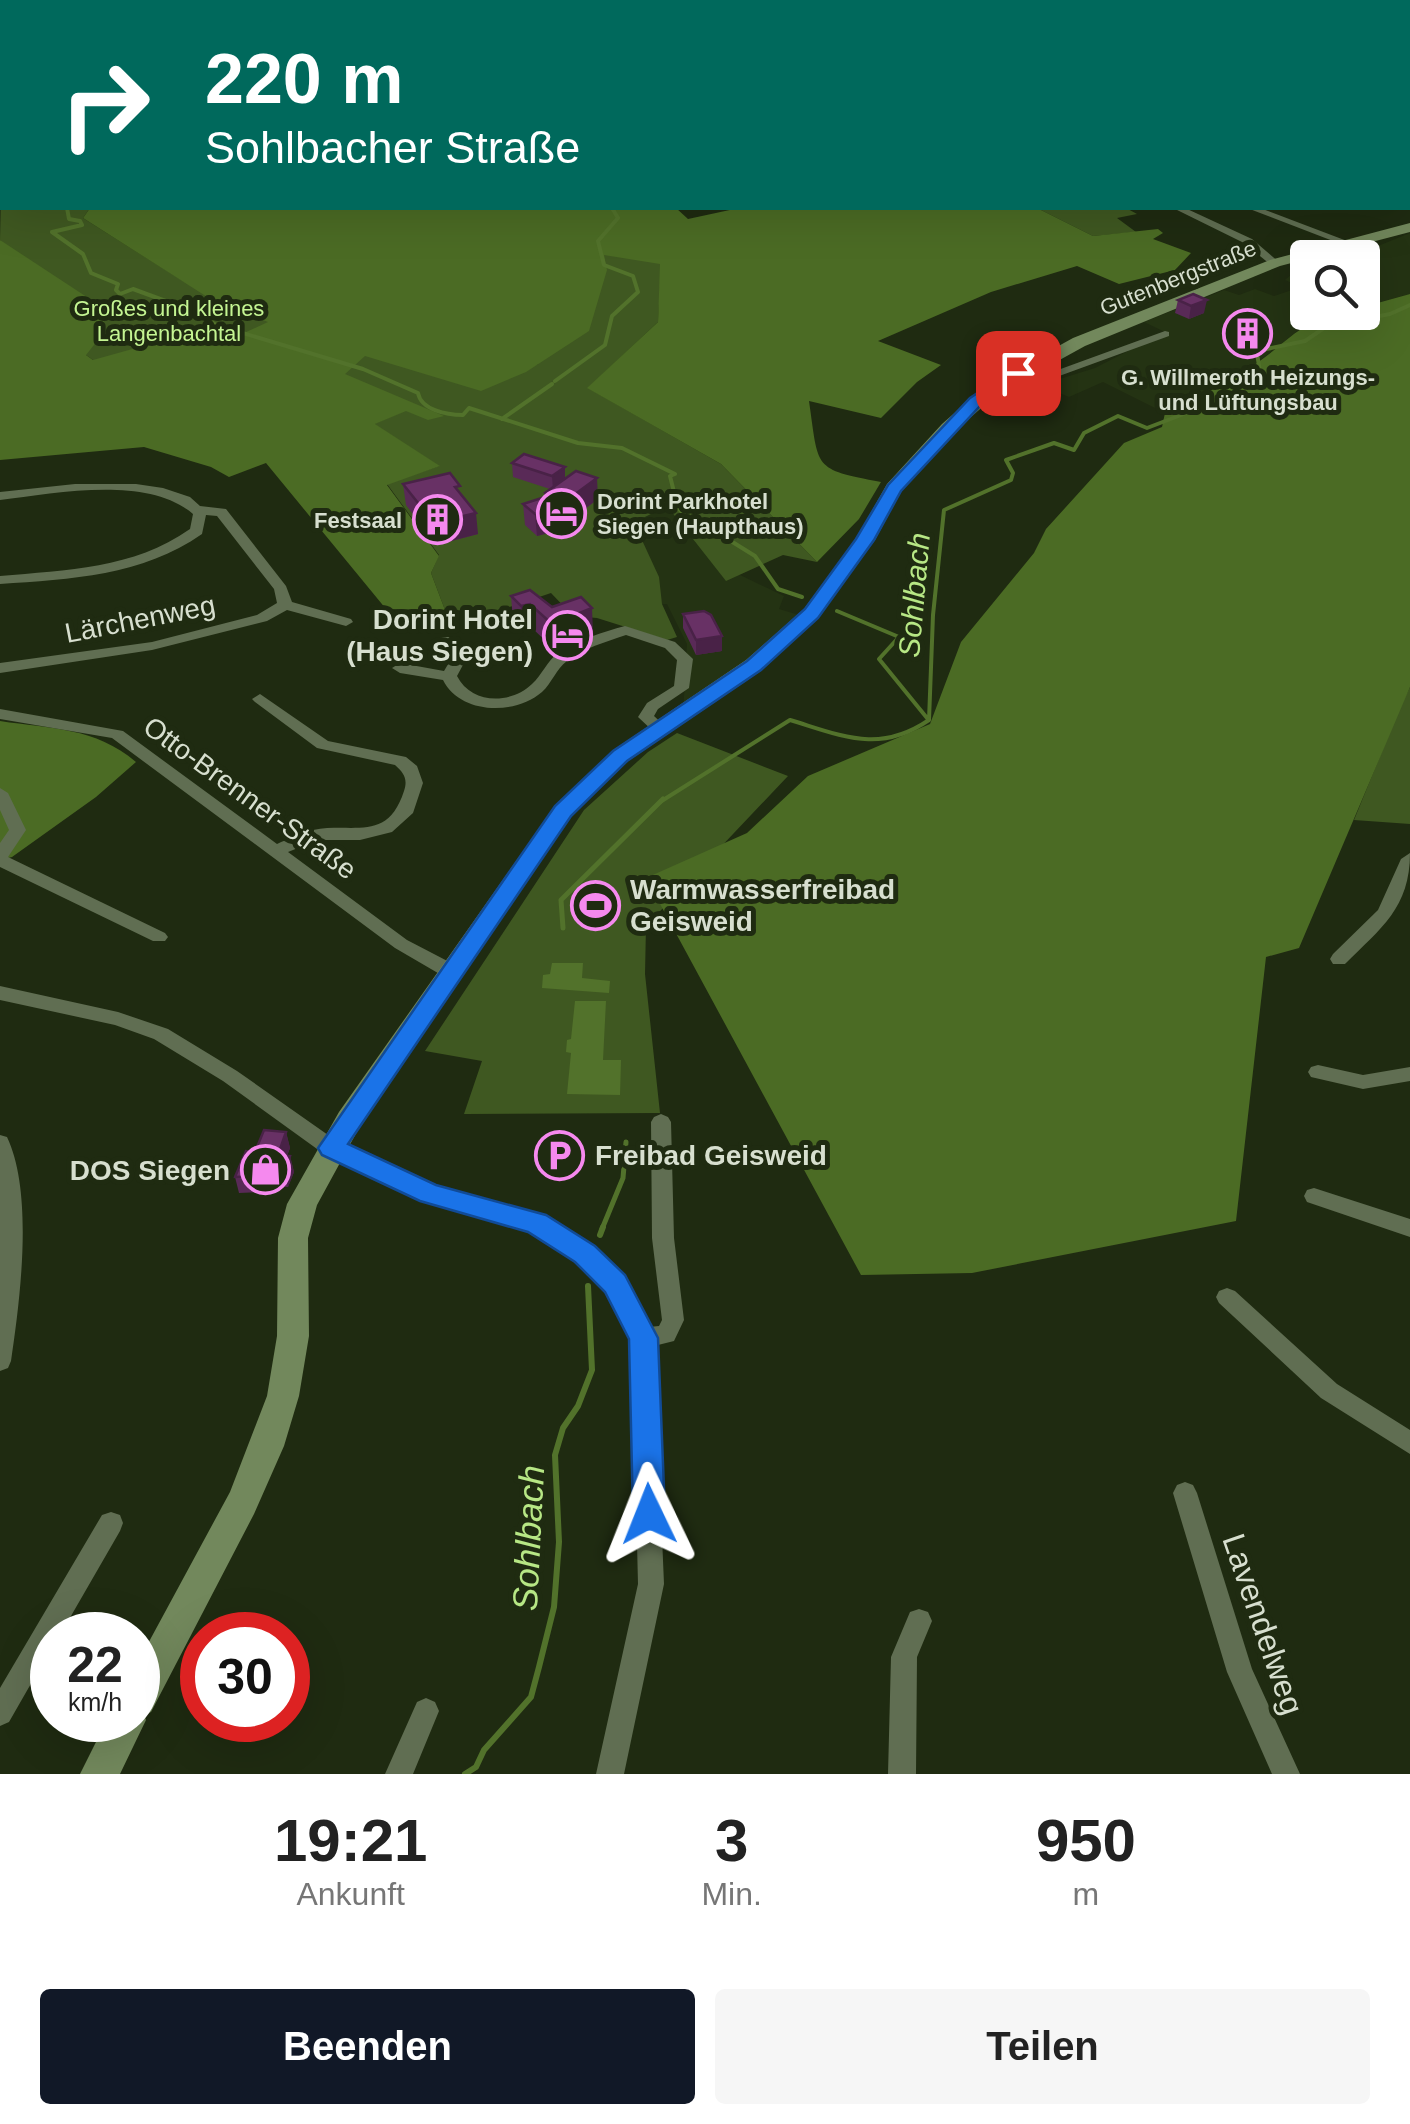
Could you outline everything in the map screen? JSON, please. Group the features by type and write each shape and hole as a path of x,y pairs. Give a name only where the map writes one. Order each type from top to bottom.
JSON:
{"street":[{"path":"1182,210 1248,241 1274,263"},
{"path":"1257,210 1339,240"},
{"name":"Gutenbergstraße","path":"1368,240 1410,227"},
{"path":"1386,236 1410,244"},
{"name":"Gutenbergstraße","path":"160,1657 242,1502 267,1446 283,1396 293,1336 293,1238 302,1204 331,1148 563,811 620,756 754,666 812,614 865,540 894,488 976,402 1045,358 1290,259"},
{"path":"976,402 1165,334"},
{"path":"0,496 118,487 175,497 198,510 221,512 281,589 284,605 346,622"},
{"path":"0,580 129,564 176,549 198,531 198,510"},
{"name":"Lärchenweg","path":"0,668 152,646 262,618 284,605"},
{"path":"450,676 456,690 474,700 513,700 539,686 566,654 625,630 670,645 684,659 681,688 652,706 646,717 660,729"},
{"path":"446,640 464,650 450,676"},
{"path":"400,668 450,676"},
{"path":"260,700 324,745 400,761 411,770 415,783 405,812 386,828 369,834 316,834 276,850"},
{"name":"Otto-Brenner-Straße","path":"0,714 117,734 401,944 450,972"},
{"path":"0,792 18,830 0,857 159,937"},
{"path":"1338,958 1384,913 1410,859"},
{"path":"0,993 118,1019 161,1034 230,1076 331,1148 429,1194 536,1223 558,1235 615,1284 644,1338 651,1584 610,1774"},
{"path":"1318,1072 1363,1082 1410,1074"},
{"path":"644,1338 666,1334 674,1320 663,1238 661,1122"},
{"path":"0,1143 11,1188 14,1272 0,1361"},
{"path":"1314,1196 1410,1228"},
{"path":"1227,1298 1329,1391 1410,1443"},
{"name":"Lavendelweg","path":"1185,1492 1240,1672 1286,1774"},
{"path":"0,1714 111,1523"},
{"path":"902,1774 904,1657 918,1621"},
{"path":"399,1774 426,1711"},
{"path":"99,1774 115,1742"}],"shaded area":[{"path":"89,210 678,210 688,219 730,210 1041,210 1093,236 1158,229 1163,233 1153,239 1191,253 1175,270 1119,284 1077,266 991,292 878,341 941,365 917,382 881,418 809,401 815,441 823,462 842,473 881,482 859,519 817,562 721,464 587,388 658,322 660,264 604,255 607,270 589,331 526,372 481,391 365,356 345,374 444,416 428,420 406,411 375,424 440,466 387,485 439,556 431,573 445,610 386,609 266,463 229,477 211,467 144,447 0,460 0,240 102,307 105,331 86,355 93,360 161,341 206,322 244,333 268,322 212,300 83,218"},
{"path":"1410,233 1410,294 1380,302 1380,245"},
{"path":"1255,289 1274,296 1290,291 1290,330 1299,330 1248,370 1165,413 1103,382 1069,397 1040,385 1095,368 1165,332 1144,322 1224,290 1239,295"},
{"path":"1410,294 1410,687 1299,948 1266,957 1236,1221 972,1273 861,1275 646,878 747,833 808,776 930,724 961,642 1034,553 1046,529 1124,443 1162,427 1165,413 1238,375 1300,330 1380,330 1380,302"},
{"path":"667,506 725,579 738,574 784,596 779,609 799,615 683,714 687,644 667,604 662,604 641,538 641,519"},
{"path":"0,721 88,736 136,762 96,797 12,857 0,860"},
{"path":"552,963 583,963 582,978 610,981 609,993 542,988 543,975 550,974"},
{"path":"575,1001 606,1001 603,1060 621,1060 620,1095 567,1094 571,1053 566,1052 567,1040 571,1039"}],"green space":[{"name":"Großes und kleines Langenbachtal","path":"1,210 89,210 83,218 183,281 484,385 498,383 538,364 572,221 680,234 661,268 658,322 588,388 721,464 817,562 783,555 726,581 667,506 641,519 641,538 659,577 662,604 677,637 667,640 597,618 573,616 551,593 498,611 445,610 431,573 439,555 387,484 439,466 374,424 404,411 93,360 0,240"},
{"path":"1041,210 1130,210 1137,214 1117,218 1136,232 1093,236"},
{"path":"1410,687 1410,824 1354,820 1401,705"},
{"name":"Warmwasserfreibad Geisweid","path":"677,733 788,776 646,926 645,974 660,1113 464,1114 482,1061 425,1051 584,810 648,752"}],"building":[{"path":"1193,294 1207,300 1191,306 1178,300"},
{"path":"524,454 565,467 552,476 512,463"},
{"path":"576,471 597,478 574,495 582,503 535,514 523,504 548,496 545,493"},
{"path":"450,473 460,486 455,487 476,513 434,523 403,484"},
{"path":"530,590 552,607 581,597 592,608 552,624 530,604 521,606 511,596"},
{"path":"704,611 711,615 722,636 696,640 683,614"},
{"path":"264,1130 286,1132 278,1155 290,1156 284,1172 260,1169 257,1176 235,1177 246,1151 255,1152"}],"waterway":[{"path":"67,210 69,219 82,225 52,232 83,254 91,273 118,284 116,290 120,294 133,289 201,314 216,325 363,369 418,393 424,404 436,410 463,415 469,408 502,419"},
{"path":"555,381 605,345 612,316 638,292 633,276 604,265 598,241 618,218 613,210"},
{"name":"Sohlbach","path":"660,802 790,720 861,739 894,737 929,720 933,615 944,510 1011,480 1013,473 1006,460 1054,443 1074,450 1084,433 1118,416 1147,428 1202,407 1260,371 1257,354 1262,350 1305,341 1327,326 1390,314 1410,305"},
{"path":"502,419 552,384"},
{"path":"502,419 578,443 622,448 675,474 670,476 675,496 659,499 670,500 688,518 722,523 726,538 755,556 778,589 802,597"},
{"path":"837,611 899,637 879,659 927,718"},
{"name":"Sohlbach","path":"563,928 561,900 663,799"},
{"name":"Sohlbach","path":"602,1229 623,1178 626,1142"},
{"name":"Sohlbach","path":"600,1235 603,1227"},
{"name":"Sohlbach","path":"465,1774 476,1767 484,1750 531,1697 539,1667 554,1607 559,1542 555,1455 563,1428 578,1406 592,1370 588,1286"}],"place":[{"name":"G. Willmeroth Heizungs- und Lüftungsbau","path":"1248,333"},
{"name":"Dorint Parkhotel Siegen (Haupthaus)","path":"562,514"},
{"name":"Festsaal","path":"437,520"},
{"name":"Dorint Hotel (Haus Siegen)","path":"568,635"},
{"name":"Warmwasserfreibad Geisweid","path":"595,905"},
{"name":"Freibad Geisweid","path":"560,1155"},
{"name":"DOS Siegen","path":"265,1170"}],"route":[{"path":"649,1514 644,1338 615,1284 585,1254 536,1223 429,1194 331,1148 563,811 620,756 754,666 812,614 865,540 894,488 976,402 1018,373"}]}
